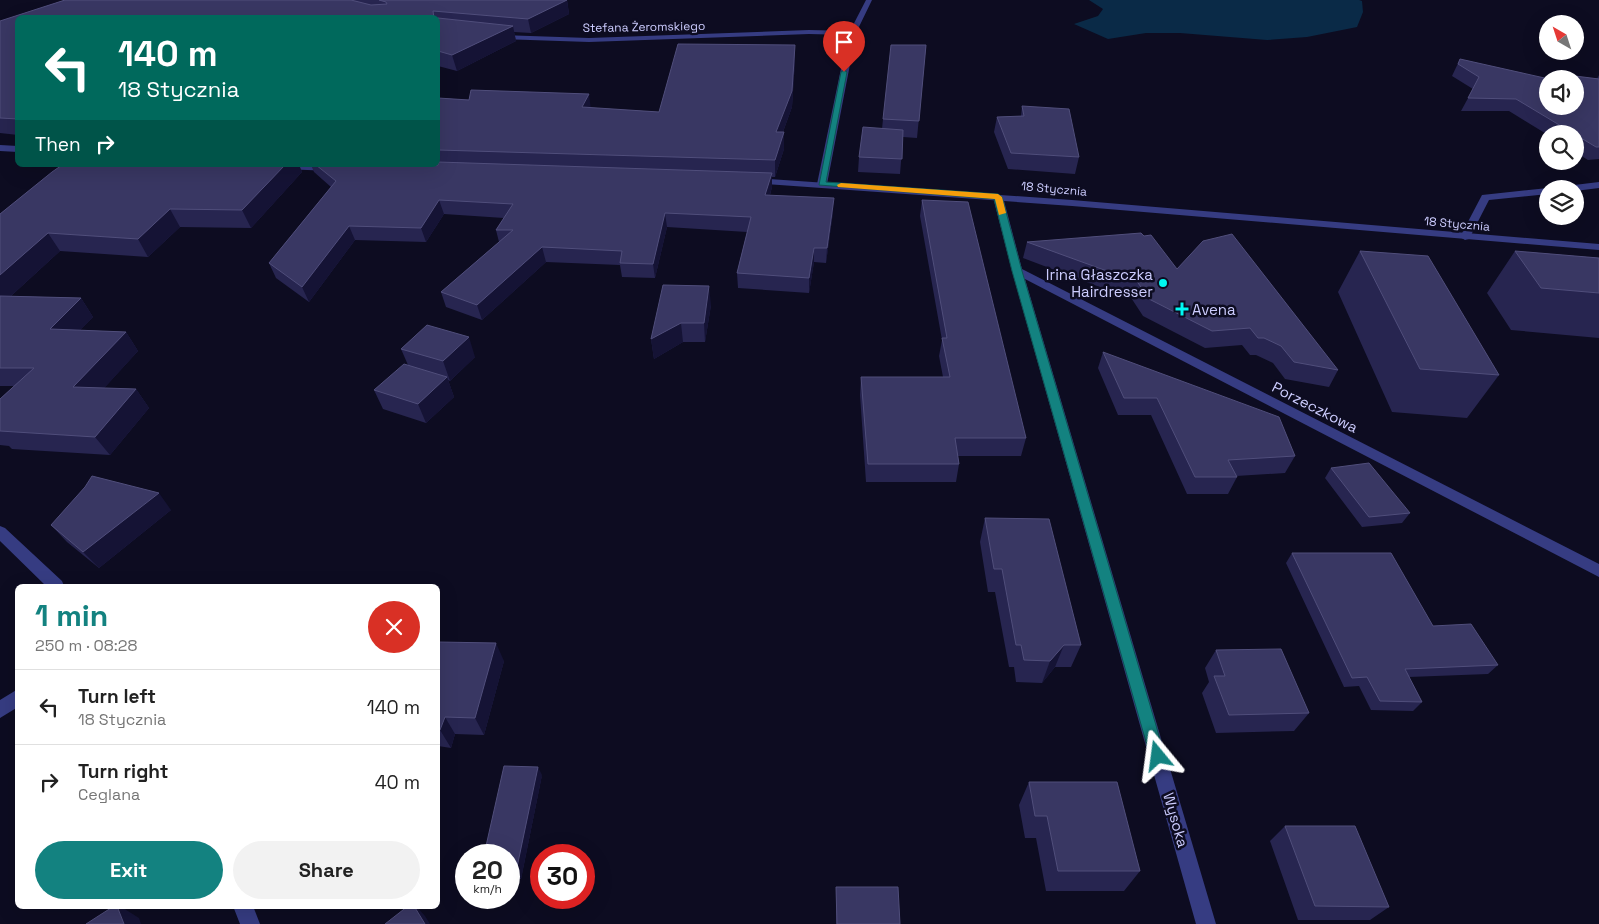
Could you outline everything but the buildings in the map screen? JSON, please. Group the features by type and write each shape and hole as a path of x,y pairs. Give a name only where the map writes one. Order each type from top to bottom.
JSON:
{"street":[{"path":"822,184 852,33 869,0"},
{"name":"Stefana Żeromskiego","path":"487,36 589,40 809,32 852,33"},
{"path":"0,148 15,149"},
{"path":"308,167 342,168"},
{"name":"18 Stycznia","path":"749,181 822,184 998,197 1599,248"},
{"path":"1584,187 1599,185"},
{"path":"1465,237 1485,197 1539,192"},
{"name":"Wysoka","path":"998,197 1017,271 1206,924"},
{"name":"Porzeczkowa","path":"1017,271 1599,571"},
{"path":"0,532 54,584"},
{"path":"0,710 15,699"},
{"path":"244,909 250,924"}],"water":[{"path":"1089,0 1359,0 1362,1 1363,12 1357,27 1307,37 1267,40 1180,33 1146,33 1108,39 1074,24 1098,16 1103,9"}],"slow traffic":[{"path":"841,185 998,197 1002,213"}],"place":[{"name":"Irina Głaszczka Hairdresser","path":"1163,283"},
{"name":"Avena","path":"1182,309"}],"route":[{"path":"844,72 822,184 998,197 1017,271 1158,756"}]}
